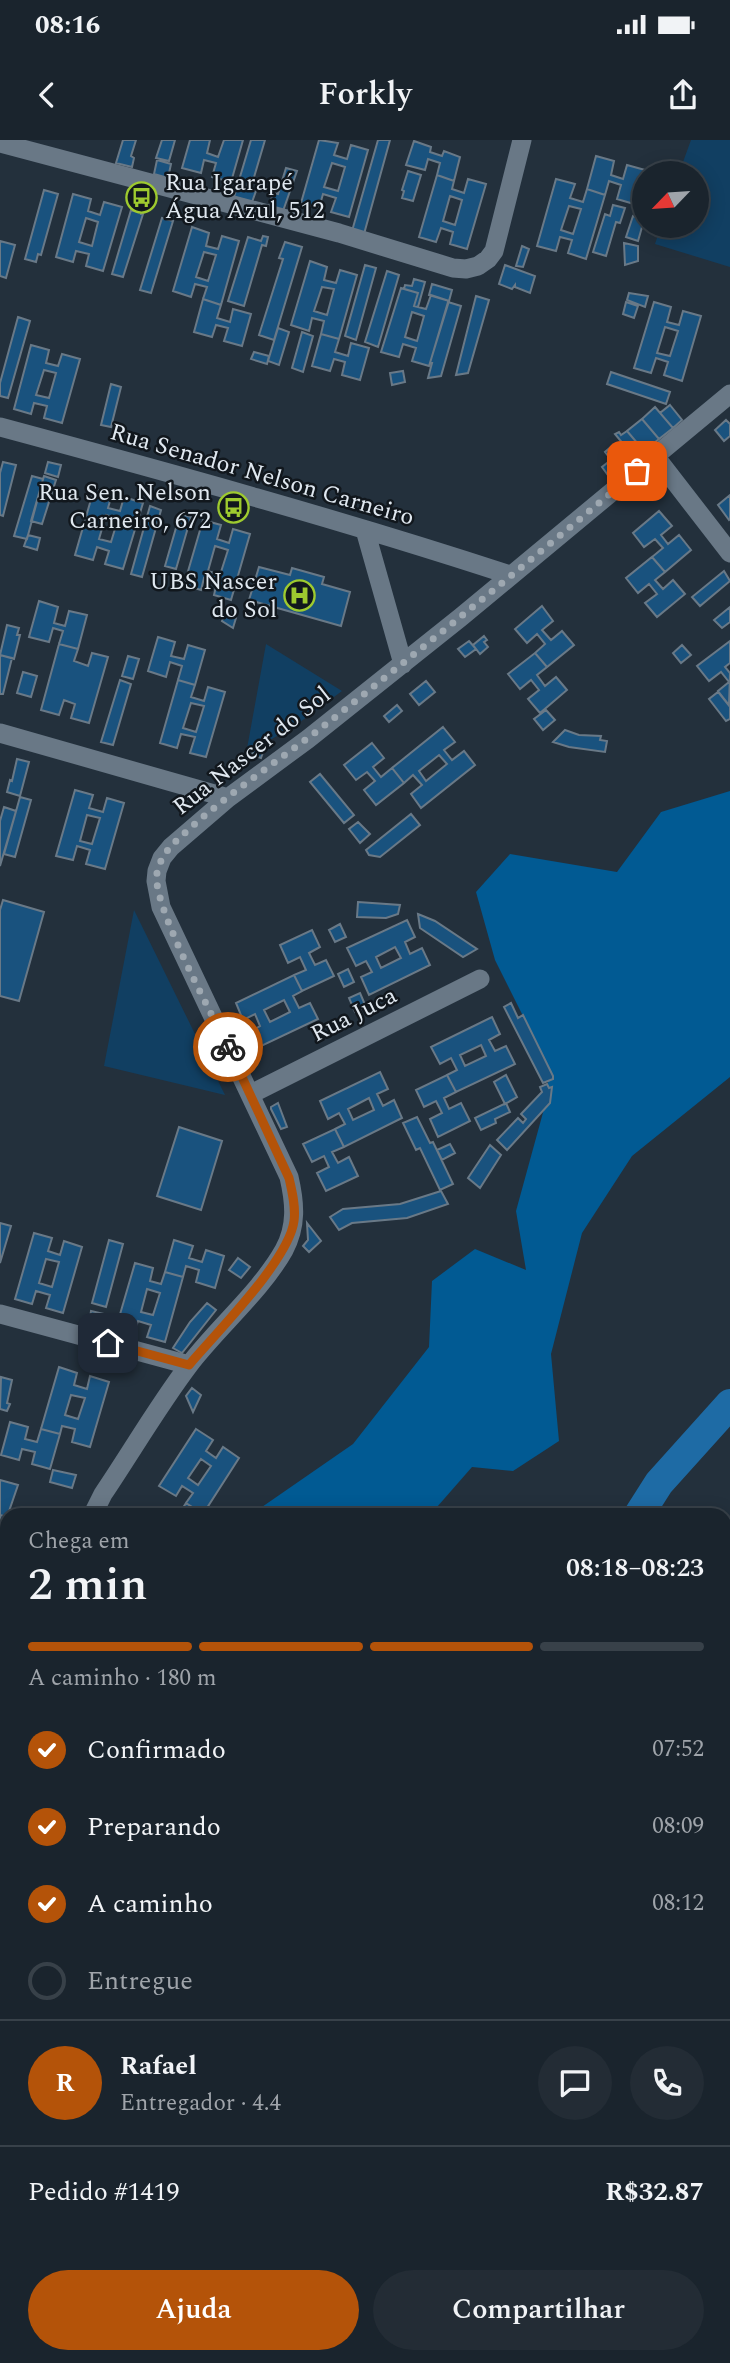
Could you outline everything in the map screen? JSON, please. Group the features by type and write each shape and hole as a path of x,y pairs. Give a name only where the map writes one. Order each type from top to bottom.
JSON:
{"street":[{"path":"0,143 340,233 441,265 467,269 478,266 494,251 522,140"},
{"name":"Rua Nascer do Sol","path":"96,1508 189,1365 284,1249 294,1220 289,1178 161,907 156,881 162,858 171,846 228,798 403,664 730,394"},
{"name":"Rua Senador Nelson Carneiro","path":"0,427 169,473 510,575"},
{"path":"655,456 730,553"},
{"path":"365,530 403,664"},
{"path":"0,733 228,798"},
{"name":"Rua Juca","path":"251,1094 480,979"},
{"path":"0,1314 189,1365"}],"shaded area":[{"path":"691,140 730,140 730,267 655,244 657,238 709,238 709,161 683,161"},
{"path":"266,644 342,691 296,725 246,754"},
{"path":"730,791 730,1077 632,1156 582,1233 551,1354 559,1441 513,1471 472,1467 436,1508 261,1508 353,1444 429,1347 432,1281 475,1249 526,1270 516,1211 547,1098 549,1068 495,960 476,892 510,854 617,872 661,812"},
{"path":"134,910 225,1095 104,1066"}],"building":[{"path":"123,140 136,140 131,156 134,158 132,167 116,163"},
{"path":"162,140 175,140 169,161 156,158"},
{"path":"190,140 210,140 207,153 218,157 224,140 243,140 231,182 212,177 216,163 204,160 201,173 182,168"},
{"path":"251,140 265,140 252,184 248,183 246,188 256,191 252,202 234,197"},
{"path":"319,140 338,143 334,155 347,159 351,145 368,150 349,217 331,212 336,198 323,194 319,208 301,203","holes":["332,163 345,167 338,191 324,187"]},
{"path":"378,140 390,140 364,234 352,231"},
{"path":"414,141 431,147 430,152 442,156 444,151 460,157 454,181 437,175 440,163 428,159 425,170 406,165"},
{"path":"596,156 614,161 611,175 623,179 627,165 632,166 632,203 617,199 621,185 609,181 605,195 587,189"},
{"path":"157,160 171,164 168,178 154,174"},
{"path":"286,168 297,171 283,211 269,207 273,193 278,194"},
{"path":"408,171 421,175 413,201 402,198"},
{"path":"437,175 454,181 452,189 464,193 468,179 486,184 467,249 450,244 453,232 441,228 436,242 419,237","holes":["450,196 462,200 455,225 443,221"]},
{"path":"556,179 575,184 570,198 583,202 587,189 605,195 586,259 568,253 572,240 560,237 556,251 537,246","holes":["569,206 581,209 573,234 561,230"]},
{"path":"44,190 58,194 41,255 38,254 36,262 25,259"},
{"path":"73,194 91,199 88,211 100,215 104,202 122,207 103,271 86,266 89,254 76,251 73,262 56,257","holes":["86,218 98,222 92,246 79,242"]},
{"path":"136,204 143,205 143,214 123,277 112,274 131,210 134,211"},
{"path":"613,205 625,208 620,223 616,222 606,256 593,252 605,214 610,216"},
{"path":"162,218 173,221 151,293 140,290"},
{"path":"632,219 632,238 639,238 638,241 626,237"},
{"path":"192,227 209,233 206,246 218,249 222,236 239,241 221,305 203,299 207,287 195,284 191,297 173,291","holes":["204,252 216,255 208,281 196,277"]},
{"path":"263,236 268,237 266,246 262,245 244,306 228,301 248,237 261,241"},
{"path":"0,241 15,245 6,278 0,276"},
{"path":"285,242 302,247 274,340 259,335 283,259 279,258"},
{"path":"624,243 638,246 638,261 625,265"},
{"path":"522,246 529,249 523,267 516,266"},
{"path":"310,261 327,267 324,280 336,283 340,270 357,275 339,339 321,334 324,321 312,318 309,331 291,325","holes":["322,287 334,289 327,315 314,311"]},
{"path":"365,265 376,268 356,340 345,336"},
{"path":"505,265 535,276 530,293 515,285 512,289 499,284"},
{"path":"387,271 399,275 378,347 365,342"},
{"path":"414,279 425,282 418,307 414,306 418,293 404,289 405,285 412,286"},
{"path":"432,284 452,290 449,301 429,295"},
{"path":"401,288 418,293 414,306 426,309 431,295 449,301 429,366 412,361 416,348 403,344 399,357 381,352","holes":["412,312 424,316 417,341 405,337"]},
{"path":"629,293 648,296 645,307 627,300"},
{"path":"476,296 489,300 468,373 456,375"},
{"path":"203,299 221,305 217,318 230,322 233,309 251,314 242,346 224,341 228,328 216,325 212,337 194,332"},
{"path":"448,302 461,306 441,376 428,378 430,363"},
{"path":"626,302 638,306 634,318 623,314"},
{"path":"654,302 671,307 667,322 679,325 683,311 701,316 682,381 664,375 668,362 656,358 651,373 634,368","holes":["665,327 678,331 670,356 657,353"]},
{"path":"18,317 30,321 8,398 0,396 0,383"},
{"path":"278,328 289,332 279,365 268,361"},
{"path":"302,332 313,336 303,372 292,368"},
{"path":"321,334 339,339 335,352 348,356 351,343 369,348 360,380 342,375 345,362 334,359 330,371 312,366"},
{"path":"31,345 49,350 46,363 58,366 62,354 80,359 62,423 44,418 47,406 34,403 31,414 14,409","holes":["44,370 56,373 49,398 36,395"]},
{"path":"254,352 269,356 267,364 251,359"},
{"path":"403,371 405,382 392,385 390,373"},
{"path":"611,372 670,392 666,404 607,384"},
{"path":"111,384 121,387 111,427 101,425"},
{"path":"670,405 682,420 673,428 660,413"},
{"path":"655,407 673,428 659,439 642,419"},
{"path":"642,419 659,439 644,451 627,431"},
{"path":"726,420 730,424 730,436 724,441 715,430"},
{"path":"627,431 644,451 627,464 614,448 616,446 620,450 625,446 615,434 619,432 621,435"},
{"path":"612,446 627,464 619,470 605,452"},
{"path":"611,460 619,470 610,478 602,467"},
{"path":"3,462 16,465 3,516 0,515 0,473"},
{"path":"48,462 61,465 58,477 45,473"},
{"path":"32,476 43,479 27,539 14,536"},
{"path":"44,476 56,480 42,524 31,521"},
{"path":"94,489 112,494 108,508 120,511 124,497 143,503 123,569 105,564 109,551 97,547 93,560 75,555","holes":["106,515 118,519 111,542 99,539"]},
{"path":"730,495 730,519 729,520 718,505"},
{"path":"150,506 161,510 142,577 131,574"},
{"path":"659,511 672,526 661,535 668,544 679,535 691,550 665,572 652,557 663,548 655,539 644,547 633,533"},
{"path":"180,514 191,517 176,569 165,566"},
{"path":"203,520 221,525 217,539 229,543 233,529 250,534 231,600 214,595 217,582 204,578 201,590 184,585","holes":["215,546 228,550 220,575 208,571"]},
{"path":"28,535 40,538 37,550 24,546"},
{"path":"652,557 665,572 655,580 663,589 673,580 685,594 657,617 645,603 657,594 649,584 638,593 626,578"},
{"name":"UBS Nascer do Sol","path":"259,567 290,575 292,568 324,577 322,584 350,592 341,626 249,600"},
{"path":"724,571 730,581 700,606 692,597"},
{"path":"39,601 58,607 54,623 65,626 69,611 87,615 78,649 59,644 63,631 53,628 49,642 29,637"},
{"path":"542,606 553,621 542,630 551,640 562,631 574,645 547,667 535,653 545,644 537,634 527,643 515,629"},
{"path":"730,607 730,622 722,628 714,620"},
{"path":"226,611 236,618 233,628 222,621"},
{"path":"7,625 19,628 17,635 20,635 14,659 0,655"},
{"path":"484,636 488,647 480,654 473,645"},
{"path":"158,637 175,642 171,656 184,659 188,645 205,650 195,685 178,680 182,666 170,662 166,677 148,671"},
{"path":"469,641 476,649 465,657 458,649"},
{"path":"730,641 730,663 725,667 730,673 729,705 718,691 729,682 721,672 709,681 697,666"},
{"path":"59,644 78,649 74,661 88,666 92,653 108,657 89,723 71,718 75,704 64,700 59,715 41,710"},
{"path":"682,645 691,655 681,663 673,653"},
{"path":"535,653 547,667 537,675 545,686 556,677 567,690 540,713 528,699 539,690 531,680 520,689 508,674"},
{"path":"0,655 12,658 3,694 0,694"},
{"path":"128,656 139,659 133,679 122,676"},
{"path":"23,672 37,676 31,697 17,693"},
{"path":"120,680 131,684 113,745 101,742"},
{"path":"178,680 195,685 191,697 204,701 208,687 225,692 206,757 190,753 195,737 181,734 177,748 160,743","holes":["191,703 204,706 196,732 183,728"]},
{"path":"426,681 435,692 419,705 410,694"},
{"path":"718,692 730,707 730,719 726,721 709,699"},
{"path":"397,705 402,711 389,722 384,716"},
{"path":"546,710 555,720 543,730 534,719"},
{"path":"443,727 455,742 444,750 452,760 464,751 475,765 421,808 411,794 422,785 413,775 404,783 392,768","holes":["439,755 447,764 426,781 419,771"]},
{"path":"565,730 579,735 601,736 600,740 607,741 605,752 553,742"},
{"path":"256,743 265,746 261,758 252,755"},
{"path":"372,743 384,758 373,767 381,777 392,768 404,783 376,805 364,790 375,781 367,772 356,780 344,765"},
{"path":"17,759 29,762 20,796 7,792"},
{"path":"320,774 354,815 344,823 310,782"},
{"path":"75,790 93,795 89,808 103,812 107,798 124,803 105,869 86,864 90,850 77,846 73,860 56,856","holes":["87,815 100,818 92,844 80,841"]},
{"path":"20,797 31,800 15,857 4,854"},
{"path":"4,807 16,811 0,866 0,821"},
{"path":"411,814 420,825 380,857 369,855 366,850"},
{"path":"358,822 370,834 360,843 349,829"},
{"path":"3,900 44,912 19,1001 0,996 0,910"},
{"path":"358,902 400,905 398,914 386,918 357,917"},
{"path":"418,914 435,921 477,949 463,957 420,928"},
{"path":"407,920 415,937 405,942 410,954 422,948 430,965 369,995 361,977 372,972 366,961 356,966 347,948","holes":["395,947 401,958 381,968 376,957"]},
{"path":"340,924 346,937 335,942 329,930"},
{"path":"312,930 320,947 309,953 315,965 326,960 334,976 302,991 294,975 306,970 300,957 288,963 280,945"},
{"path":"348,969 354,982 344,987 338,974"},
{"path":"294,975 302,991 293,996 299,1008 310,1003 318,1019 257,1048 250,1032 260,1026 255,1014 243,1020 236,1003","holes":["284,1000 290,1012 270,1022 264,1010"]},
{"path":"360,993 366,1007 355,1012 349,998"},
{"path":"511,1003 518,1018 523,1015 553,1079 543,1083 504,1007"},
{"path":"492,1017 500,1034 489,1040 495,1051 506,1046 515,1064 456,1092 447,1075 457,1070 451,1058 440,1064 431,1047","holes":["481,1045 486,1056 465,1066 460,1055"]},
{"path":"380,1072 388,1089 377,1094 383,1106 394,1100 402,1118 344,1147 335,1129 345,1124 339,1113 328,1119 320,1101","holes":["369,1098 374,1110 353,1120 348,1109"]},
{"path":"447,1075 456,1092 444,1098 449,1109 461,1103 470,1121 438,1137 430,1119 442,1113 436,1101 424,1107 416,1090"},
{"path":"506,1075 517,1097 505,1104 494,1082"},
{"path":"547,1084 549,1088 552,1087 550,1103 507,1150 497,1140 518,1118 523,1123 526,1119 521,1114 542,1092 540,1087"},
{"path":"278,1103 287,1127 281,1129 271,1109"},
{"path":"506,1103 510,1112 481,1130 475,1118"},
{"path":"417,1117 430,1143 433,1142 453,1184 440,1190 420,1148 416,1150 403,1123"},
{"path":"179,1127 222,1141 201,1210 157,1196"},
{"path":"335,1129 344,1147 332,1152 338,1163 349,1157 358,1176 326,1191 317,1173 329,1167 324,1156 312,1162 303,1144"},
{"path":"450,1144 455,1153 442,1160 437,1150"},
{"path":"490,1145 501,1155 480,1188 468,1178"},
{"path":"441,1191 448,1204 407,1218 352,1223 339,1230 330,1217 343,1209 400,1204"},
{"path":"0,1223 11,1226 0,1263"},
{"path":"307,1223 321,1241 309,1252 303,1246 308,1240"},
{"path":"34,1233 52,1238 48,1251 60,1255 64,1241 82,1247 63,1313 46,1308 50,1295 36,1291 32,1304 15,1299","holes":["46,1259 59,1262 52,1287 39,1283"]},
{"path":"109,1240 123,1244 106,1307 92,1303"},
{"path":"174,1240 193,1246 189,1258 202,1262 206,1250 224,1256 215,1288 196,1282 199,1270 186,1266 183,1277 165,1272"},
{"path":"238,1258 250,1267 241,1278 229,1270"},
{"path":"135,1263 153,1268 150,1281 161,1284 165,1272 183,1277 165,1342 147,1337 151,1325 138,1321 134,1333 116,1328","holes":["147,1289 160,1293 153,1315 141,1312"]},
{"path":"207,1303 216,1310 182,1353 173,1348 190,1322"},
{"path":"91,1311 104,1314 99,1335 88,1331"},
{"path":"59,1367 77,1373 74,1385 87,1389 90,1376 109,1382 90,1447 72,1442 75,1429 62,1426 60,1434 41,1429","holes":["71,1395 85,1398 78,1419 65,1415"]},
{"path":"1,1377 12,1380 7,1411 0,1409"},
{"path":"192,1388 201,1395 193,1412 186,1396"},
{"path":"10,1422 28,1427 25,1439 37,1442 41,1429 60,1434 50,1469 32,1464 35,1452 22,1449 19,1460 1,1455"},
{"path":"196,1429 213,1440 206,1451 216,1458 223,1447 239,1458 207,1508 194,1508 186,1503 193,1493 182,1486 176,1496 159,1486","holes":["201,1459 211,1466 198,1485 188,1478"]},
{"path":"53,1470 76,1475 72,1488 50,1482"},
{"path":"0,1480 18,1485 10,1508 0,1508"}],"waterway":[{"path":"643,1508 659,1483 730,1404"}],"way so far":[{"path":"228,1047 161,907 156,881 162,858 171,846 228,798 308,739 442,632 637,471"}],"place":[{"name":"Rua Igarapé Água Azul, 512","path":"142,197"},
{"name":"Rua Sen. Nelson Carneiro, 672","path":"234,507"},
{"name":"UBS Nascer do Sol","path":"300,596"}],"route":[{"path":"108,1343 189,1365 270,1269 291,1233 294,1220 289,1178 228,1047"}]}
